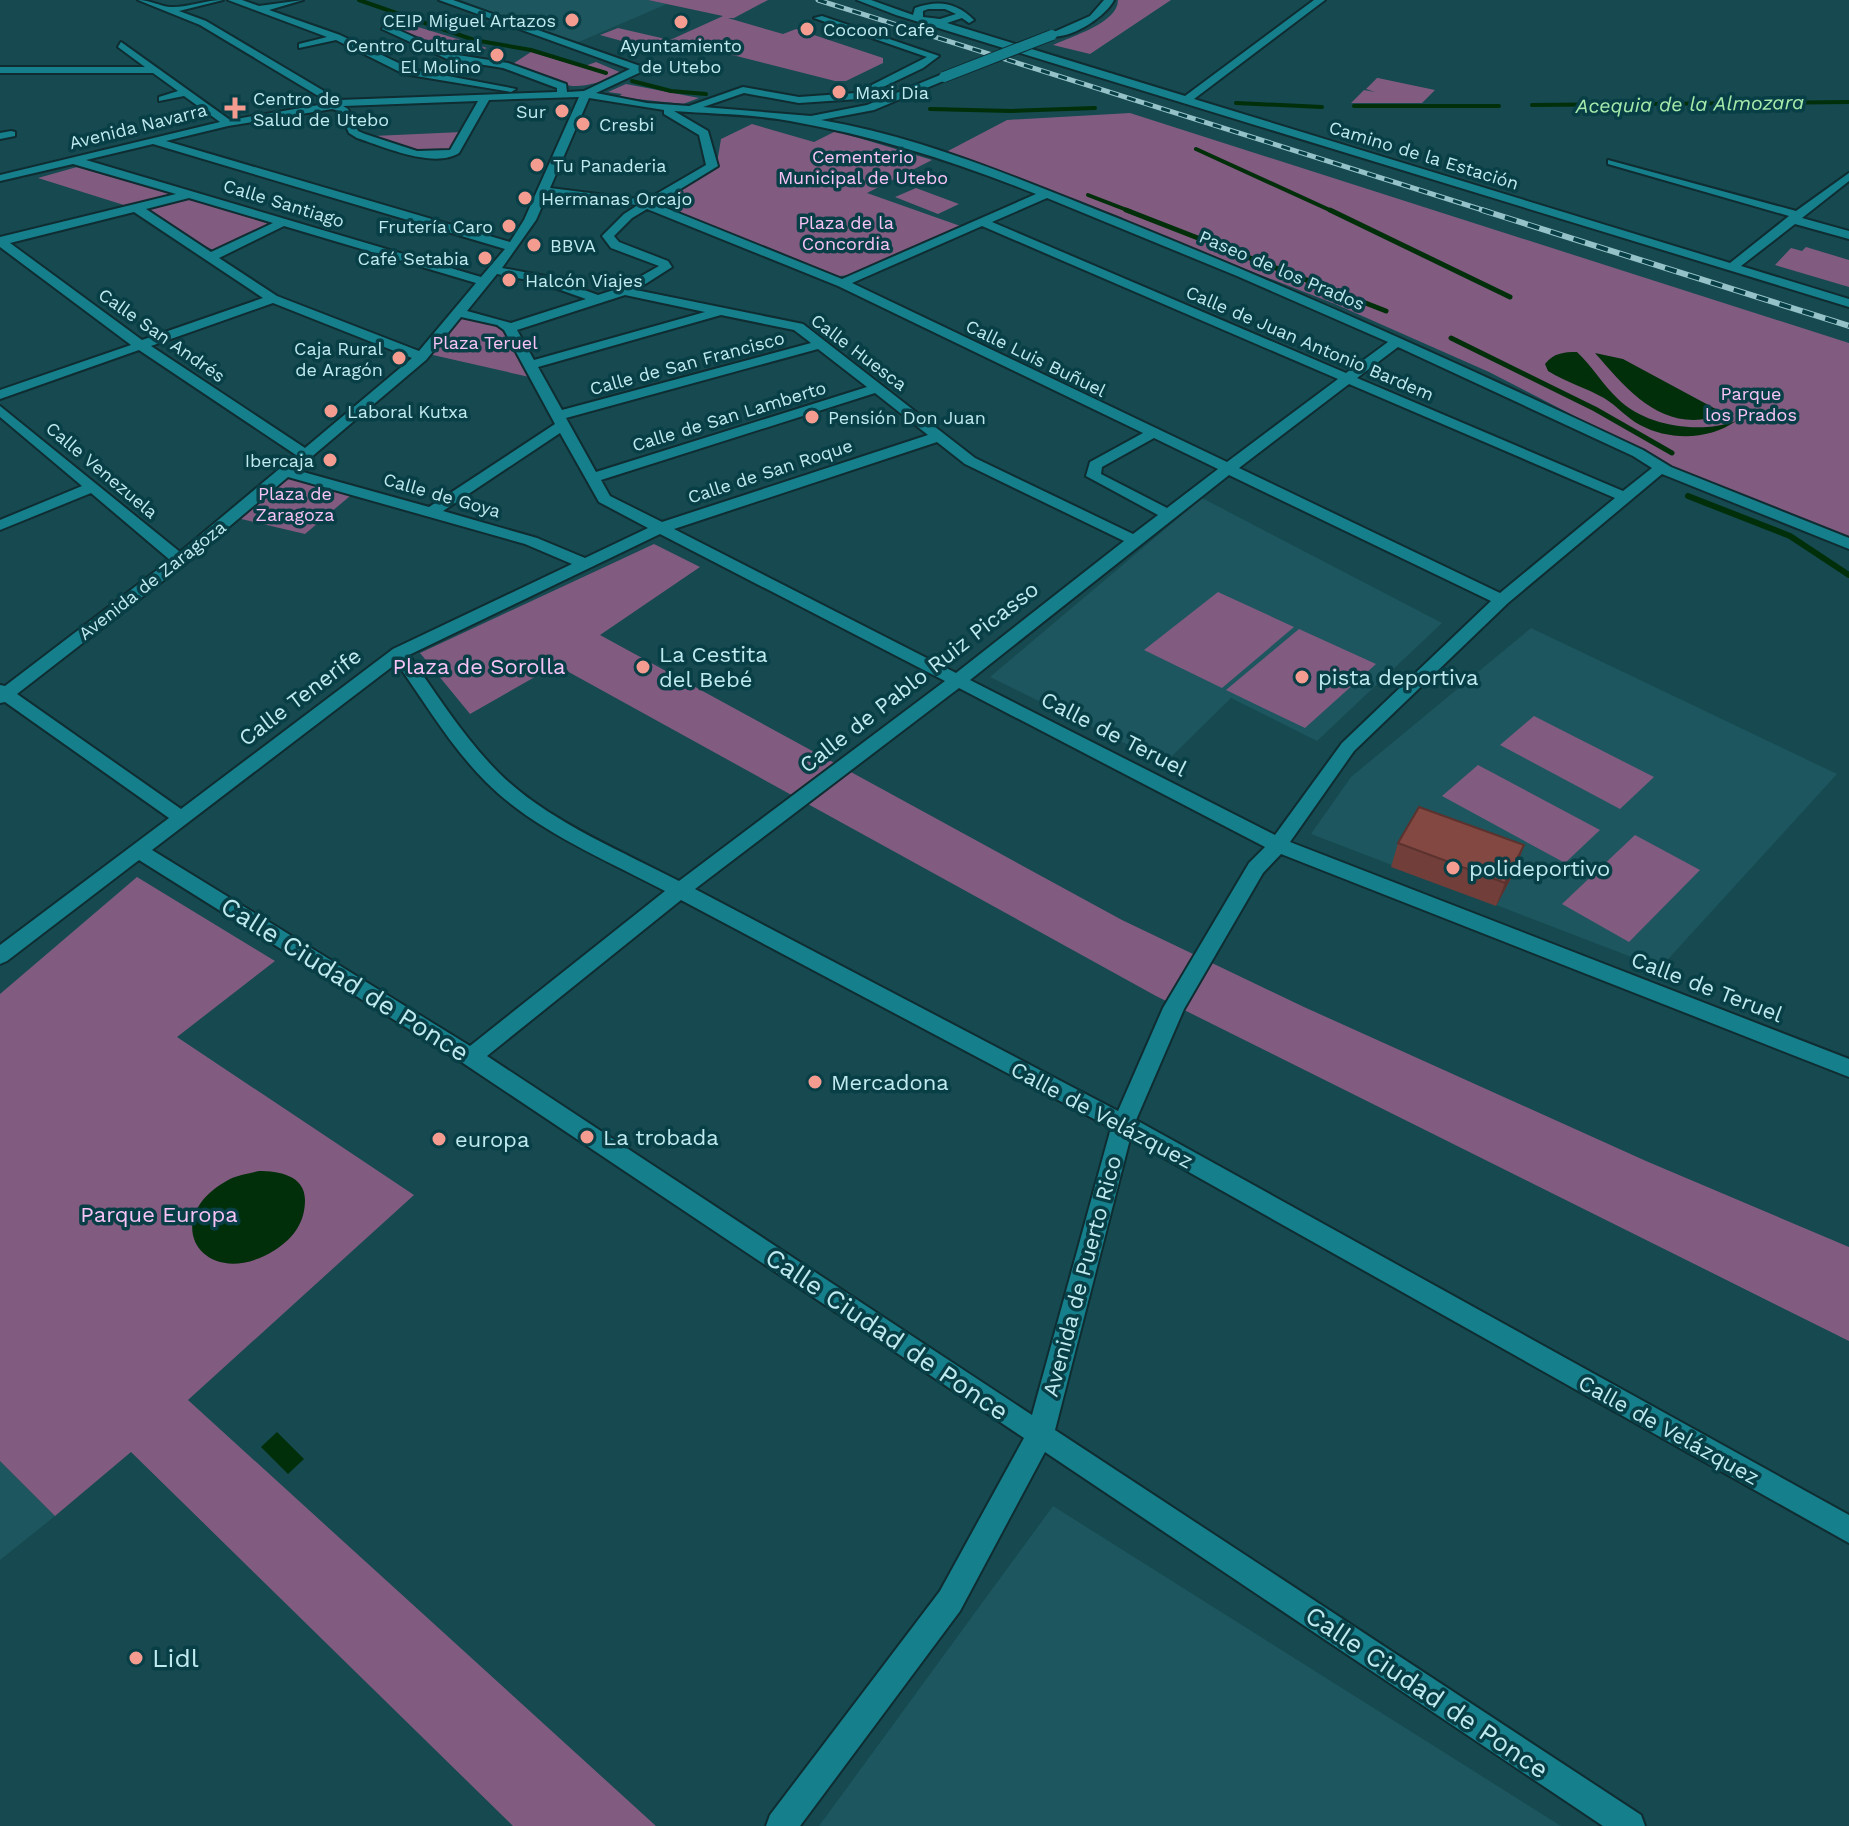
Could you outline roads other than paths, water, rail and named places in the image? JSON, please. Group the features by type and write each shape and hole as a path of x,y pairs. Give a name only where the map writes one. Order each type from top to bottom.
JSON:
{"street":[{"path":"143,0 195,19 341,105 354,133 416,154 454,153 480,98"},
{"path":"161,9 188,8 218,0"},
{"path":"259,10 298,0"},
{"path":"444,0 639,69 586,94"},
{"path":"948,0 916,12 922,19 950,21 962,9"},
{"path":"586,94 686,110 796,119 839,116 870,108 1052,35 1096,16 1105,10 1109,0"},
{"path":"1185,101 1320,0"},
{"path":"866,1 962,9"},
{"name":"Camino de la Estación","path":"866,1 1849,303"},
{"path":"195,19 205,9 237,2 337,37 408,72 518,92"},
{"name":"Camino de la Estación","path":"962,9 989,39"},
{"path":"686,110 743,90 799,100 858,96 934,56 819,18"},
{"path":"385,27 450,57 505,65 562,86 562,95"},
{"path":"302,46 337,37"},
{"path":"121,45 228,123"},
{"path":"0,70 156,70"},
{"path":"163,99 187,92"},
{"name":"Avenida Navarra","path":"0,178 228,123 341,105 480,98 518,92 586,94"},
{"name":"Avenida de Zaragoza","path":"2,694 180,560 421,357 495,270 530,220 586,94"},
{"path":"460,313 501,322 509,328 624,291 666,266 615,245 608,239 622,221 712,166 704,133 671,115 668,108"},
{"path":"870,108 867,120 878,135"},
{"name":"Paseo de los Prados","path":"796,119 878,135 1046,194 1399,340 1638,453 1660,468 1849,544"},
{"path":"154,141 513,247"},
{"name":"Calle Santiago","path":"73,160 485,282"},
{"path":"1612,162 1849,235"},
{"path":"1732,267 1849,176"},
{"name":"Calle Luis Buñuel","path":"542,191 637,201 842,283 1502,600"},
{"path":"0,241 190,194"},
{"path":"842,283 1046,194"},
{"path":"137,208 273,299 421,357"},
{"path":"213,256 284,222"},
{"name":"Calle de Juan Antonio Bardem","path":"984,223 1622,496"},
{"name":"Calle San Andrés","path":"0,241 140,345 306,455"},
{"path":"495,270 541,279 600,300"},
{"name":"Calle Huesca","path":"624,291 798,327 970,461 1134,540"},
{"path":"0,395 273,299"},
{"path":"531,365 722,311"},
{"name":"Calle de Teruel","path":"509,328 604,499 1278,845 1849,1068"},
{"name":"Calle de Pablo Ruiz Picasso","path":"471,1057 679,891 1399,340"},
{"name":"Calle de San Francisco","path":"431,513 562,420 823,344"},
{"name":"Calle de San Lamberto","path":"591,478 878,388"},
{"name":"Calle Venezuela","path":"0,410 180,560"},
{"path":"1151,434 1095,465 1093,476 1168,514"},
{"name":"Calle de San Roque","path":"660,528 938,437"},
{"name":"Avenida de Puerto Rico","path":"781,1826 950,1601 1040,1435 1123,1124 1174,1008 1256,868 1278,845 1348,747 1502,600 1622,496 1660,468"},
{"name":"Calle de Goya","path":"287,472 531,541 583,563"},
{"path":"0,525 90,488"},
{"name":"Calle Tenerife","path":"0,956 399,653 660,528"},
{"name":"Calle de Velázquez","path":"399,653 461,742 494,779 554,824 1123,1124 1849,1530"},
{"path":"2,694 180,817"},
{"name":"Calle Ciudad de Ponce","path":"139,851 471,1057 1630,1826"}],"waterway":[{"name":"Acequia de la Almozara","path":"359,0 474,40 531,50 606,73"},
{"name":"Acequia de la Almozara","path":"632,81 671,91 706,94"},
{"name":"Acequia de la Almozara","path":"1532,105 1849,102"},
{"name":"Acequia de la Almozara","path":"1236,103 1322,107"},
{"name":"Acequia de la Almozara","path":"1354,106 1499,106"},
{"name":"Acequia de la Almozara","path":"930,109 1011,111 1095,108"},
{"path":"1196,149 1334,212"},
{"path":"1088,195 1132,212"},
{"path":"1126,210 1203,240"},
{"path":"1330,210 1510,297"},
{"path":"1209,242 1386,311"},
{"path":"1451,338 1595,409 1672,453"},
{"path":"1688,496 1790,536 1849,575"}],"railway":[{"path":"818,0 1489,212"},
{"path":"1482,210 1849,326"}],"place":[{"name":"CEIP Miguel Artazos","path":"572,20"},
{"name":"Ayuntamiento de Utebo","path":"681,22"},
{"name":"Cocoon Cafe","path":"807,29"},
{"name":"Centro Cultural El Molino","path":"497,55"},
{"name":"Maxi Dia","path":"839,92"},
{"name":"Centro de Salud de Utebo","path":"235,108"},
{"name":"Sur","path":"562,111"},
{"name":"Cresbi","path":"583,124"},
{"name":"Tu Panaderia","path":"537,165"},
{"name":"Hermanas Orcajo","path":"525,198"},
{"name":"Frutería Caro","path":"509,226"},
{"name":"BBVA","path":"534,245"},
{"name":"Café Setabia","path":"485,258"},
{"name":"Halcón Viajes","path":"509,280"},
{"name":"Caja Rural de Aragón","path":"399,358"},
{"name":"Laboral Kutxa","path":"331,411"},
{"name":"Pensión Don Juan","path":"812,417"},
{"name":"Ibercaja","path":"330,460"},
{"name":"La Cestita del Bebé","path":"643,667"},
{"name":"pista deportiva","path":"1302,677"},
{"name":"polideportivo","path":"1453,868"},
{"name":"Mercadona","path":"815,1082"},
{"name":"La trobada","path":"587,1137"},
{"name":"europa","path":"439,1139"},
{"name":"Lidl","path":"136,1658"}],"park label":[{"name":"Cementerio Municipal de Utebo","path":"863,166"},
{"name":"Plaza de la Concordia","path":"846,232"},
{"name":"Plaza Teruel","path":"485,342"},
{"name":"Parque los Prados","path":"1751,403"},
{"name":"Plaza de Zaragoza","path":"295,503"},
{"name":"Plaza de Sorolla","path":"479,666"},
{"name":"Parque Europa","path":"159,1214"}]}
